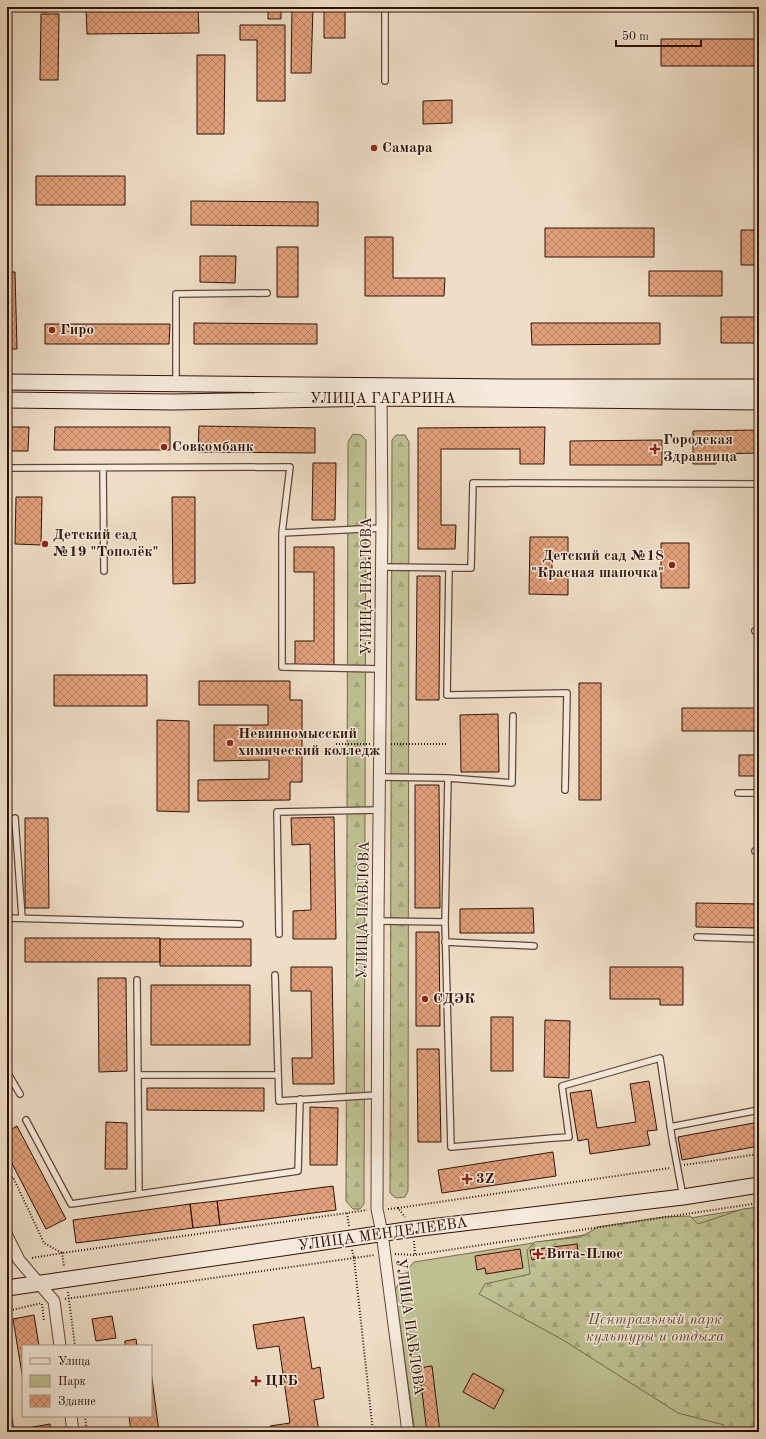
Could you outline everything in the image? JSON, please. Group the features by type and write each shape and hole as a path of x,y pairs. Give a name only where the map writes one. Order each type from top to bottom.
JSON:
{"main road":[{"name":"УЛИЦА ГАГАРИНА","path":"7,382 176,383 381,392 759,402"},
{"name":"УЛИЦА ГАГАРИНА","path":"7,400 174,402 381,392 759,387"},
{"name":"УЛИЦА МЕНДЕЛЕЕВА","path":"7,1288 382,1233 684,1197 759,1185"}],"street":[{"name":"УЛИЦА ПАВЛОВА","path":"381,392 382,567 378,921 377,1209 382,1233 408,1432"},
{"path":"7,1236 19,1260 54,1301 60,1345"},
{"path":"71,1417 73,1432"}],"lane":[{"path":"385,7 385,81"},
{"path":"176,383 176,294 268,293"},
{"path":"7,468 290,468 282,533 282,667 381,669"},
{"path":"103,468 104,571"},
{"path":"382,567 471,568 473,483 759,484"},
{"path":"282,533 382,528"},
{"path":"449,568 447,695 567,692 565,790"},
{"path":"380,777 448,778 512,783 513,716"},
{"path":"448,778 445,942 451,1147 568,1137 562,1086 660,1058 670,1127 684,1197"},
{"path":"738,793 759,793"},
{"path":"279,934 277,812 380,810"},
{"path":"15,818 22,918"},
{"path":"7,918 240,924"},
{"path":"378,921 445,922"},
{"path":"697,937 759,939"},
{"path":"445,942 534,946"},
{"path":"275,975 279,1100 378,1095"},
{"path":"137,980 139,1194"},
{"path":"7,1072 20,1094"},
{"path":"138,1075 278,1075"},
{"path":"26,1120 71,1204 298,1171 300,1099"},
{"path":"670,1127 759,1110"},
{"path":"7,1410 11,1432"}],"path":[{"path":"398,1208 759,1154"},
{"path":"7,1181 13,1177 44,1243 62,1253"},
{"path":"415,1255 759,1203"},
{"path":"19,1260 347,1213"},
{"path":"62,1253 67,1280 75,1345"},
{"path":"7,1311 68,1298 354,1258 373,1432"},
{"path":"85,1417 87,1432"}],"green space":[{"path":"353,434 361,435 366,440 364,1204 360,1209 353,1209 346,1201 348,442"},
{"path":"396,435 405,435 409,442 408,1191 405,1197 396,1198 390,1193 392,440"},
{"name":"Центральный парк культуры и отдыха","path":"759,1207 759,1432 415,1432 395,1291 403,1274 414,1262"},
{"path":"759,1207 759,1432 725,1432 724,1425 678,1413 563,1340 479,1294 485,1284 530,1274 527,1250 535,1242 581,1237 598,1227 663,1217 690,1216 698,1224 743,1209"}],"building":[{"path":"7,7 47,7 47,12 7,11"},
{"path":"86,7 198,7 199,33 87,34"},
{"path":"268,7 281,7 281,19 268,19"},
{"path":"292,7 313,7 311,73 291,73"},
{"path":"324,7 345,7 345,38 324,38"},
{"path":"41,14 59,14 58,80 40,80"},
{"path":"240,25 285,25 285,101 257,101 257,40 240,40"},
{"path":"661,39 759,39 759,66 661,66"},
{"path":"197,55 225,55 224,134 197,134"},
{"path":"452,100 452,123 423,124 423,101"},
{"path":"36,176 125,176 125,205 36,205"},
{"path":"191,201 318,202 318,226 191,225"},
{"path":"545,228 654,228 654,257 545,257"},
{"path":"741,230 759,230 759,265 741,265"},
{"path":"365,237 393,237 393,278 445,278 444,296 365,296"},
{"path":"277,247 298,247 298,297 277,297"},
{"path":"200,256 236,256 235,283 200,282"},
{"path":"649,271 722,271 722,296 649,296"},
{"path":"7,272 15,272 17,349 7,349"},
{"path":"721,317 759,317 759,343 721,343"},
{"path":"194,323 317,324 317,344 194,344"},
{"path":"531,323 660,323 660,344 532,345"},
{"path":"45,324 170,324 169,344 45,344"},
{"path":"199,426 315,428 315,453 198,452"},
{"path":"7,427 29,427 28,451 7,451"},
{"path":"55,427 170,427 170,450 54,450"},
{"path":"545,427 544,464 520,464 520,449 441,449 441,525 456,525 455,549 418,549 418,428"},
{"path":"759,430 759,453 716,454 716,464 693,464 693,431"},
{"path":"662,440 662,465 570,465 570,441"},
{"path":"313,463 336,463 335,520 312,520"},
{"path":"16,497 42,497 41,545 15,544"},
{"path":"172,497 195,497 195,583 173,584"},
{"path":"530,537 568,537 568,554 552,554 552,575 568,575 568,595 529,594"},
{"path":"661,543 689,543 689,588 661,588"},
{"path":"294,547 334,547 334,666 295,666 295,641 314,641 314,572 294,572"},
{"path":"417,576 440,576 439,700 416,700"},
{"path":"759,643 759,666 758,666"},
{"path":"54,675 147,675 147,706 54,706"},
{"path":"199,681 290,681 290,700 302,700 302,782 290,782 290,800 198,801 198,780 269,779 269,760 214,761 214,725 268,725 268,705 199,705"},
{"path":"579,683 601,683 601,800 579,800"},
{"path":"682,708 759,708 759,776 739,776 739,755 756,755 755,731 682,731"},
{"path":"498,714 499,772 461,772 460,715"},
{"path":"157,720 189,721 189,812 157,811"},
{"path":"415,785 439,785 440,908 415,908"},
{"path":"334,817 336,939 293,939 293,911 311,910 310,844 292,845 291,818"},
{"path":"25,818 48,818 49,908 25,908"},
{"path":"696,903 759,904 759,928 696,927"},
{"path":"533,908 534,933 460,933 460,909"},
{"path":"416,932 439,932 440,1026 416,1026"},
{"path":"25,938 160,938 160,962 25,962"},
{"path":"160,939 251,939 251,966 160,966"},
{"path":"291,967 332,967 334,1084 293,1084 292,1058 312,1058 311,991 291,991"},
{"path":"610,967 683,967 683,1005 660,1005 660,999 610,999"},
{"path":"98,978 126,978 127,1071 99,1072"},
{"path":"151,985 250,985 250,1045 151,1045"},
{"path":"491,1017 513,1017 513,1071 491,1071"},
{"path":"545,1020 570,1021 569,1078 544,1077"},
{"path":"417,1049 439,1049 441,1142 418,1142"},
{"path":"649,1081 657,1130 647,1131 650,1145 590,1154 588,1139 578,1141 570,1093 591,1090 597,1128 636,1122 630,1084"},
{"path":"147,1088 264,1088 264,1111 147,1110"},
{"path":"310,1107 338,1108 337,1165 310,1165"},
{"path":"106,1122 127,1123 127,1169 105,1169"},
{"path":"759,1122 759,1146 682,1160 678,1137"},
{"path":"17,1126 66,1219 46,1229 7,1154 7,1132"},
{"path":"553,1152 556,1176 442,1193 438,1170"},
{"path":"333,1186 336,1210 220,1225 217,1201"},
{"path":"217,1201 220,1225 193,1228 190,1204"},
{"path":"190,1204 193,1228 76,1243 73,1220"},
{"path":"577,1244 578,1253 532,1260 530,1250"},
{"path":"520,1249 523,1268 486,1274 485,1268 477,1270 475,1256"},
{"path":"34,1315 39,1345 22,1345 22,1374 13,1319"},
{"path":"112,1316 116,1338 96,1341 92,1319"},
{"path":"304,1317 312,1369 320,1367 324,1398 314,1400 319,1432 271,1432 270,1426 290,1423 279,1346 257,1349 253,1325"},
{"path":"136,1339 137,1345 125,1345 125,1341"},
{"path":"432,1366 440,1432 427,1432 419,1368"},
{"path":"473,1373 504,1390 494,1409 463,1392"},
{"path":"152,1379 159,1432 131,1432 129,1417 152,1417"},
{"path":"50,1424 51,1432 27,1432 27,1428"}],"place":[{"name":"Самара","path":"374,148"},
{"name":"Гиро","path":"52,330"},
{"name":"Совкомбанк","path":"164,447"},
{"name":"Городская Здравница","path":"655,449"},
{"name":"Детский сад №19 \"Тополёк\"","path":"45,544"},
{"name":"Детский сад №18 \"Красная шапочка\"","path":"672,565"},
{"name":"Невинномысский химический колледж","path":"230,743"},
{"name":"СДЭК","path":"425,999"},
{"name":"3Z","path":"467,1179"},
{"name":"Вита-Плюс","path":"538,1254"},
{"name":"ЦГБ","path":"256,1381"}]}
